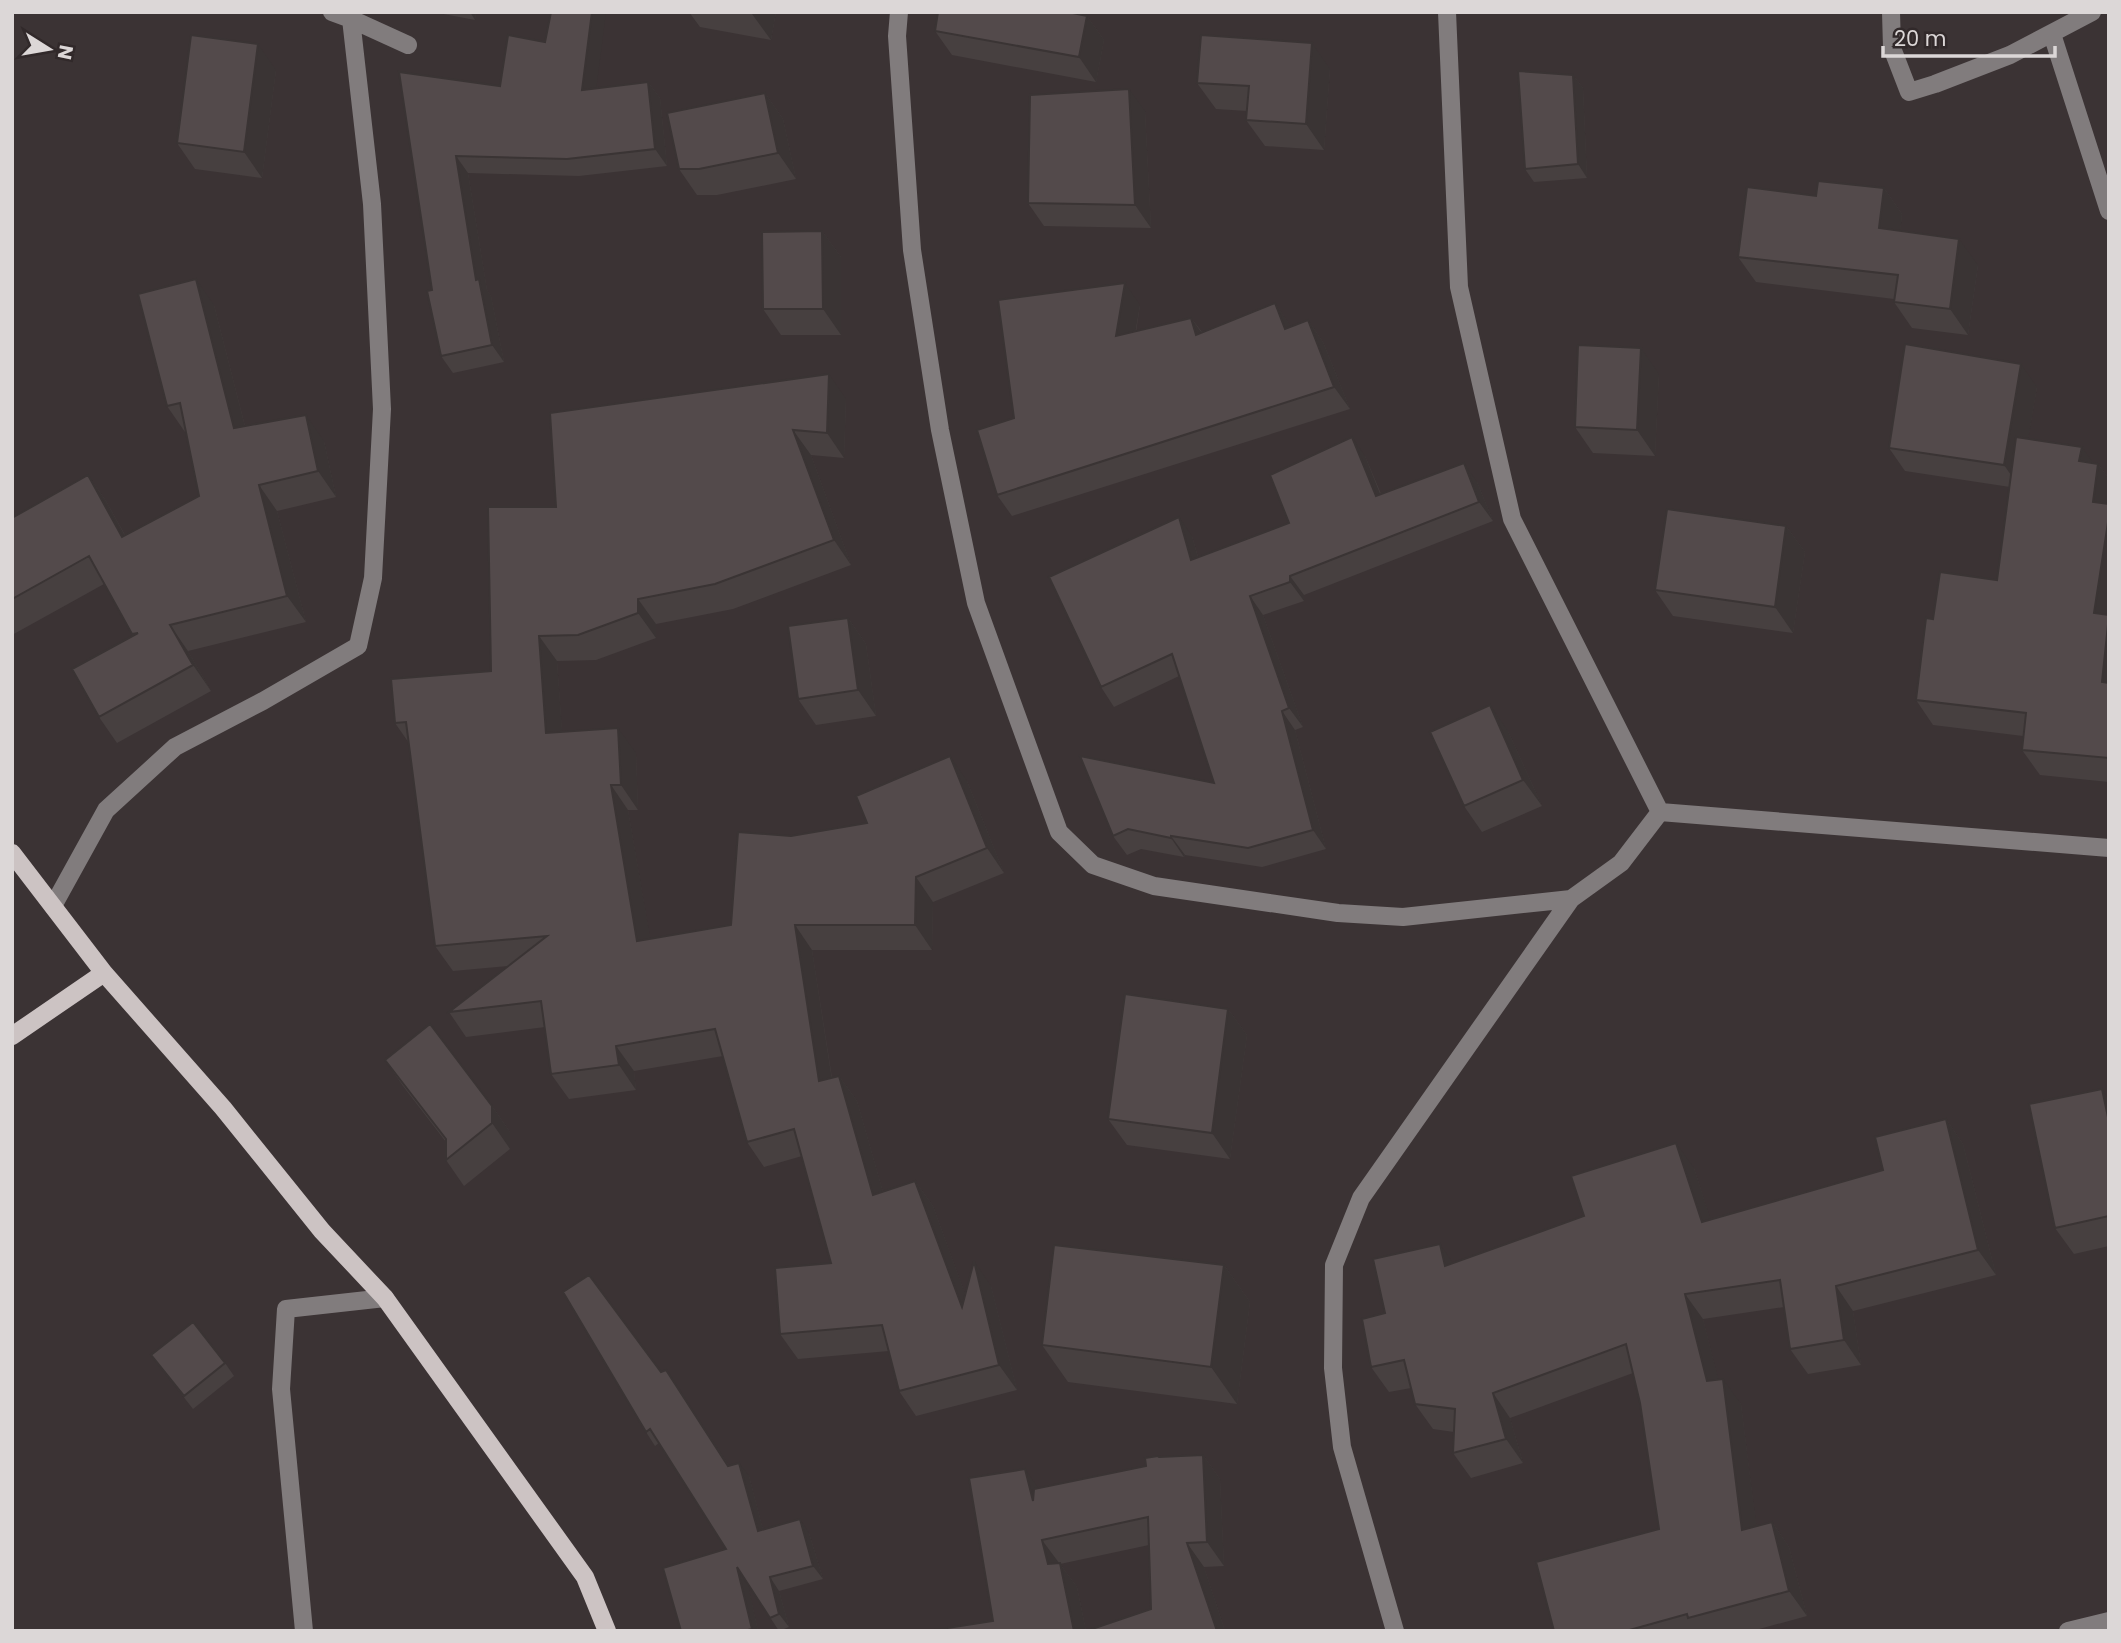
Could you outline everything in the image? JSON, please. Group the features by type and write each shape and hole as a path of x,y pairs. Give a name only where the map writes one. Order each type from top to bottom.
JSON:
{"main road":[{"path":"12,853 104,973 223,1108 323,1231 385,1298 585,1577 607,1631"},
{"path":"12,1036 104,973"}],"street":[{"path":"332,12 352,15 408,45"},
{"path":"899,12 897,36 912,250 940,430 976,603 1059,832 1093,864 1154,886 1338,913 1403,917 1571,899"},
{"path":"1447,12 1459,287 1512,519 1660,812"},
{"path":"1891,12 1892,48 1909,92 2011,55 2092,12"},
{"path":"53,906 106,810 175,747 263,701 358,646 373,578 382,409 372,205 352,15"},
{"path":"2052,34 2109,211"},
{"path":"1395,1631 1342,1447 1333,1368 1334,1265 1361,1198 1571,899 1621,863 1660,812"},
{"path":"1660,812 2109,848"},
{"path":"304,1631 281,1389 286,1309 385,1298"},
{"path":"2068,1631 2109,1621"}],"building":[{"path":"551,12 592,12 582,90 648,82 655,149 567,159 456,156 476,280 479,279 492,345 441,356 427,291 432,290 399,72 500,86 508,35 545,42"},
{"path":"938,12 1068,12 1087,16 1079,57 935,31"},
{"path":"191,35 258,44 244,152 177,143"},
{"path":"1201,35 1312,43 1306,124 1246,120 1249,86 1197,83"},
{"path":"1518,71 1573,75 1578,164 1525,169"},
{"path":"1129,89 1135,205 1028,203 1030,95"},
{"path":"765,93 778,153 699,169 679,169 667,113"},
{"path":"1818,181 1884,188 1879,228 1959,239 1950,309 1894,302 1898,275 1738,257 1747,187 1816,196"},
{"path":"822,231 823,309 763,309 762,232"},
{"path":"196,279 234,428 306,415 318,471 259,485 287,596 170,625 193,665 99,717 72,669 138,633 132,634 89,556 12,599 12,518 88,475 122,537 199,496 180,403 167,406 138,294"},
{"path":"1125,283 1116,336 1191,318 1196,335 1275,303 1285,329 1308,320 1334,387 997,495 977,430 1014,418 998,300"},
{"path":"1905,344 2021,364 2004,465 1889,448"},
{"path":"1578,345 1641,348 1637,430 1575,427"},
{"path":"829,374 827,433 793,430 834,540 715,584 638,599 638,613 578,635 539,636 546,733 618,728 621,785 611,785 637,941 731,925 738,832 791,836 867,823 856,796 950,756 987,848 916,877 915,925 795,925 819,1081 839,1076 873,1195 915,1181 962,1307 974,1261 999,1365 899,1391 882,1325 780,1334 775,1268 831,1263 794,1129 747,1142 715,1029 616,1046 619,1065 551,1074 541,1001 449,1012 547,936 435,946 406,722 395,723 391,679 491,671 488,507 556,507 550,413"},
{"path":"1352,437 1376,496 1464,463 1479,502 1290,576 1290,582 1250,596 1289,708 1282,711 1313,830 1248,848 1171,838 1128,829 1113,836 1080,756 1214,783 1172,654 1101,687 1049,577 1179,517 1191,560 1289,523 1270,475"},
{"path":"2016,437 2082,447 2079,461 2098,464 2093,502 2109,504 2109,516 2094,613 2109,615 2102,682 2109,683 2109,758 2022,750 2026,713 1916,700 1926,618 1933,619 1940,572 1997,580"},
{"path":"1667,509 1786,526 1775,607 1655,590"},
{"path":"848,618 858,690 798,699 788,626"},
{"path":"1490,705 1523,780 1464,806 1430,732"},
{"path":"1125,994 1228,1009 1212,1133 1108,1119"},
{"path":"430,1024 492,1106 492,1123 446,1160 446,1139 385,1060"},
{"path":"2102,1089 2109,1122 2109,1216 2055,1228 2029,1104"},
{"path":"1946,1119 1978,1250 1836,1286 1844,1340 1790,1349 1780,1280 1685,1294 1707,1381 1723,1379 1742,1530 1772,1522 1789,1591 1688,1618 1687,1614 1626,1631 1554,1631 1536,1562 1659,1529 1640,1403 1626,1344 1493,1393 1506,1439 1453,1453 1455,1409 1415,1404 1404,1360 1371,1367 1362,1319 1385,1313 1373,1259 1440,1244 1445,1266 1584,1216 1571,1176 1676,1143 1702,1222 1883,1170 1875,1137"},
{"path":"1054,1245 1224,1265 1211,1367 1042,1345"},
{"path":"589,1275 661,1372 666,1370 728,1466 739,1463 758,1531 800,1519 813,1566 770,1577 779,1614 770,1618 737,1567 752,1629 681,1631 663,1568 726,1549 650,1429 646,1432 563,1292"},
{"path":"193,1322 225,1363 184,1396 151,1355"},
{"path":"1203,1455 1207,1542 1187,1543 1217,1631 1086,1631 1151,1609 1148,1517 1042,1540 1048,1564 1060,1563 1074,1631 928,1631 993,1621 969,1478 1025,1469 1033,1501 1034,1489 1146,1466 1145,1458"}]}
